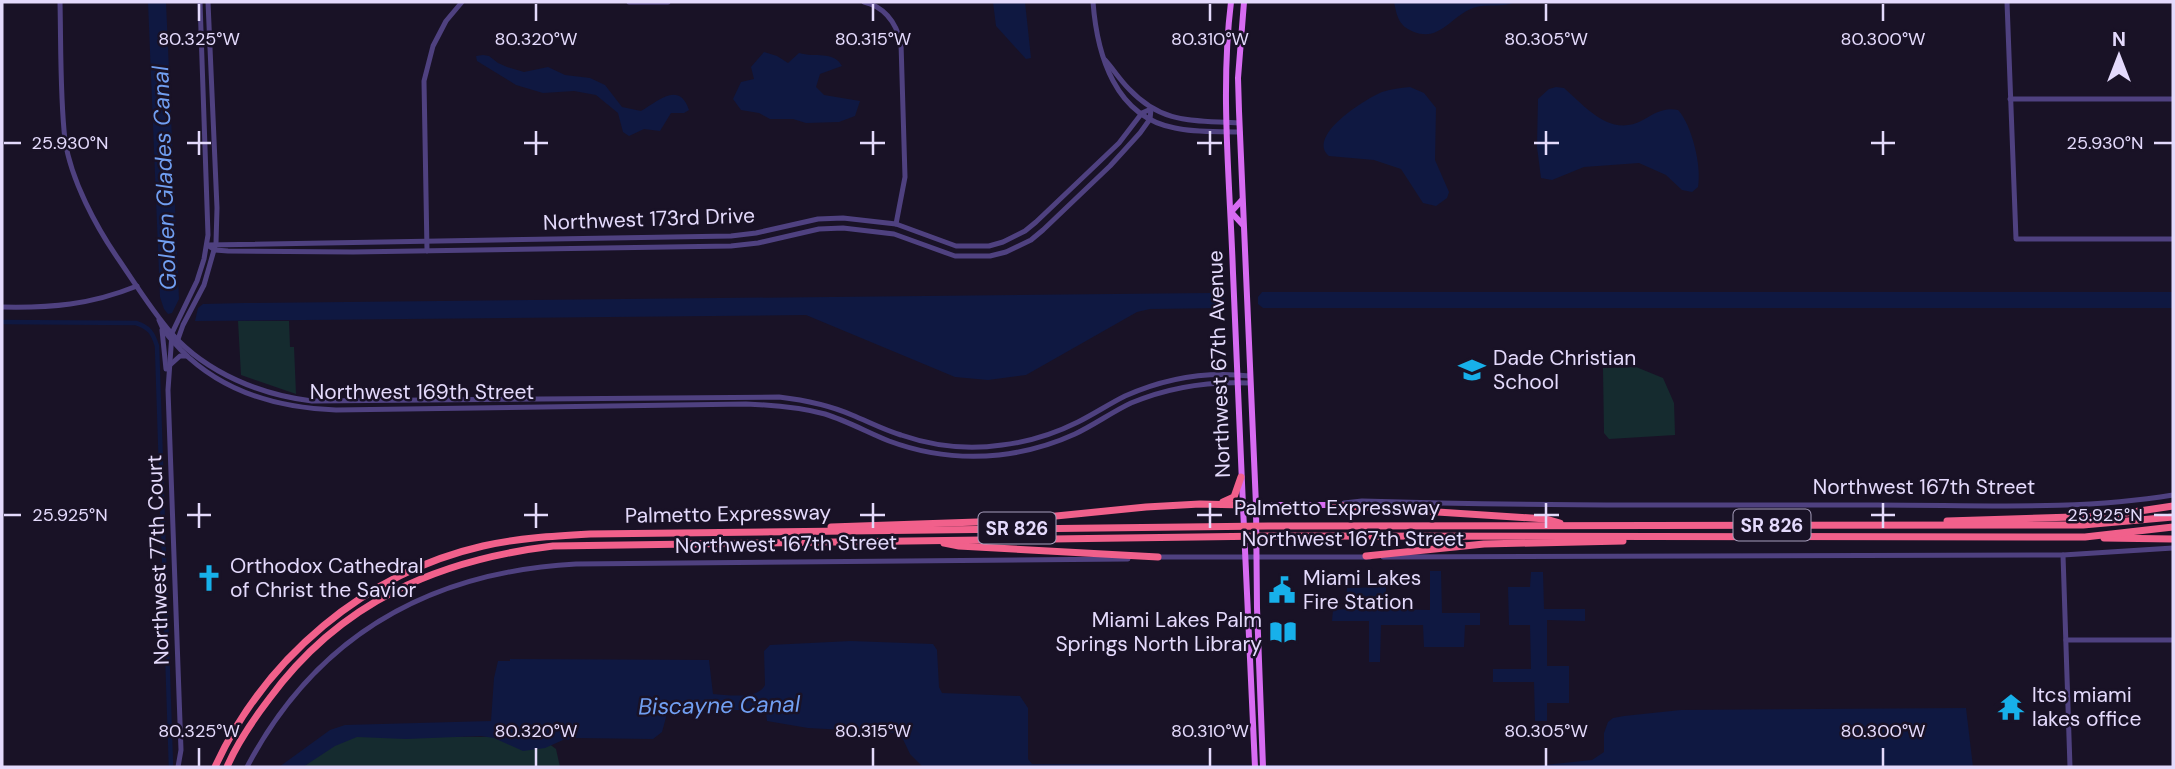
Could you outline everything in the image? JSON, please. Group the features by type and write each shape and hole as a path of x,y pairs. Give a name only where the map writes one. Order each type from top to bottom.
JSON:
{"highway":[{"path":"1214,504 1232,499 1241,477"},
{"path":"803,531 844,525 1006,521 1137,507 1243,505"},
{"path":"1329,505 1546,519 1571,526"},
{"path":"1925,524 1958,520 2106,516 2173,506"},
{"name":"Palmetto Expressway","path":"215,767 248,709 290,657 335,616 359,599 421,566 482,546 548,536 1232,526 2083,525 2173,517"},
{"name":"Palmetto Expressway","path":"226,767 272,694 323,640 367,607 390,593 458,564 486,556 553,546 1232,536 2085,537 2173,527"},
{"path":"2085,537 2173,539"},
{"path":"1366,556 1483,544 1650,538"},
{"path":"930,540 959,546 1158,556"}],"main road":[{"name":"Northwest 67th Avenue","path":"1231,2 1226,65 1227,123 1236,383 1255,764"},
{"name":"Northwest 67th Avenue","path":"1244,2 1238,78 1239,124 1256,505 1263,764"},
{"path":"1242,198 1231,212 1244,227"},
{"name":"Northwest 167th Street","path":"1243,505 1329,505"},
{"path":"1263,720 1253,734 1263,748"}],"street":[{"name":"Northwest 169th Street","path":"60,2 65,141 85,202 108,244 160,322 187,356 233,387 264,400 293,407 336,410 746,404 779,406 827,415 918,450 983,456 1016,452 1053,442 1076,433 1128,405 1157,394 1201,384 1236,383 1250,379"},
{"path":"174,339 177,319 197,281 207,245 209,208 200,2"},
{"path":"174,339 204,285 215,247 217,208 208,2"},
{"path":"426,251 424,81 433,46 446,21 462,2"},
{"path":"629,2 668,2"},
{"path":"864,2 879,7 897,29 901,43 905,177 896,224"},
{"path":"1093,2 1097,37 1107,73 1142,113 1173,128 1240,132"},
{"path":"2007,2 2016,239 2173,239"},
{"path":"1105,60 1127,87 1151,109 1175,119 1239,124"},
{"path":"2010,99 2173,99"},
{"path":"1150,119 1151,109"},
{"name":"Northwest 173rd Drive","path":"215,247 740,236 831,218 896,224 956,246 989,246 1014,238 1036,222 1103,159 1142,113 1151,109"},
{"name":"Northwest 173rd Drive","path":"215,247 426,251 731,246 831,228 894,234 955,256 990,256 1031,240 1043,230 1126,150 1150,119"},
{"path":"831,218 831,228"},
{"path":"207,245 215,247"},
{"path":"2,307 65,306 96,300 137,286"},
{"path":"168,390 160,322 177,319"},
{"path":"183,325 185,346"},
{"name":"Northwest 169th Street","path":"174,339 235,379 279,396 304,400 779,397 827,406 920,441 951,446 985,447 1016,443 1049,434 1125,396 1152,386 1200,375 1236,374 1250,379"},
{"name":"Northwest 77th Court","path":"174,339 168,390 181,750 178,767"},
{"path":"170,365 180,356 187,356"},
{"path":"1049,434 1053,442"},
{"path":"983,456 985,447"},
{"name":"Northwest 167th Street","path":"1329,505 1362,502 1493,505 2030,505 2113,502 2173,495"},
{"name":"Northwest 167th Street","path":"247,767 289,701 342,648 392,613 450,586 512,570 576,564 1135,559 1158,556 2063,555 2173,548"},
{"path":"2063,555 2070,767"},
{"path":"2066,640 2173,640"}],"green space":[{"path":"238,321 289,321 290,347 294,347 296,394 241,375"},
{"path":"1636,367 1663,378 1674,403 1675,435 1609,439 1604,433 1603,368"},
{"path":"356,736 500,737 548,743 556,749 560,767 303,767 330,747"}],"water":[{"name":"Golden Glades Canal","path":"148,2 166,2 179,299 172,313 168,314 160,297"},
{"path":"993,2 1025,2 1031,58 1026,59 996,26"},
{"path":"1394,2 1516,2 1473,8 1438,31 1423,34 1409,30 1402,24"},
{"path":"764,52 788,63 799,53 834,58 842,66 820,74 816,87 824,95 860,101 855,116 839,122 806,123 793,119 770,119 759,113 741,110 733,99 741,82 754,79 751,67"},
{"path":"483,55 524,72 548,67 565,75 590,78 605,85 622,107 641,111 667,96 674,95 685,101 689,110 684,113 671,113 660,131 644,129 629,136 623,132 618,113 596,95 574,91 543,93 516,85 477,61 476,56"},
{"path":"1410,87 1424,93 1436,108 1435,160 1449,192 1447,198 1436,206 1423,203 1401,169 1374,160 1329,156 1324,148 1325,139 1331,129 1363,102 1382,92"},
{"path":"1564,88 1599,118 1609,123 1631,125 1664,110 1678,110 1688,126 1695,147 1699,169 1698,187 1692,192 1682,190 1666,175 1639,163 1584,167 1552,180 1541,178 1537,147 1538,99 1549,89"},
{"path":"1262,292 2173,292 2173,308 1263,308 1258,304 1258,297"},
{"path":"1220,294 1225,299 1224,306 1137,312 1026,375 988,380 955,377 806,315 195,321 198,308 203,304"},
{"path":"1430,571 1441,571 1442,613 1480,613 1480,625 1465,625 1464,647 1424,647 1423,625 1381,625 1380,662 1369,662 1369,621 1332,621 1333,610 1346,609 1347,588 1386,587 1386,609 1430,610"},
{"path":"1531,572 1543,572 1544,609 1585,609 1585,621 1547,620 1547,666 1569,666 1569,703 1547,703 1547,721 1535,721 1534,682 1493,682 1493,669 1531,669 1530,625 1509,625 1508,587 1530,587"},
{"name":"Biscayne Canal","path":"851,641 933,644 937,650 939,687 942,693 1020,696 1028,708 1028,759 1032,764 1535,766 1592,760 1604,752 1604,733 1608,722 1624,716 1681,710 1966,708 1973,767 923,767 910,754 900,733 808,728 767,721 763,710 668,710 662,732 653,739 578,738 563,740 545,748 523,751 494,738 481,736 406,739 357,737 335,746 303,767 279,767 330,730 345,725 491,721 498,661 709,660 713,694 742,696 756,693 765,685 764,651 770,645"}],"waterway":[{"path":"2,322 136,323 152,334 157,346 171,767"}],"place":[{"name":"Dade Christian School","path":"1472,370"},
{"name":"Orthodox Cathedral of Christ the Savior","path":"209,578"},
{"name":"Miami Lakes Fire Station","path":"1282,590"},
{"name":"Miami Lakes Palm Springs North Library","path":"1283,632"},
{"name":"ltcs miami lakes office","path":"2011,707"}]}
